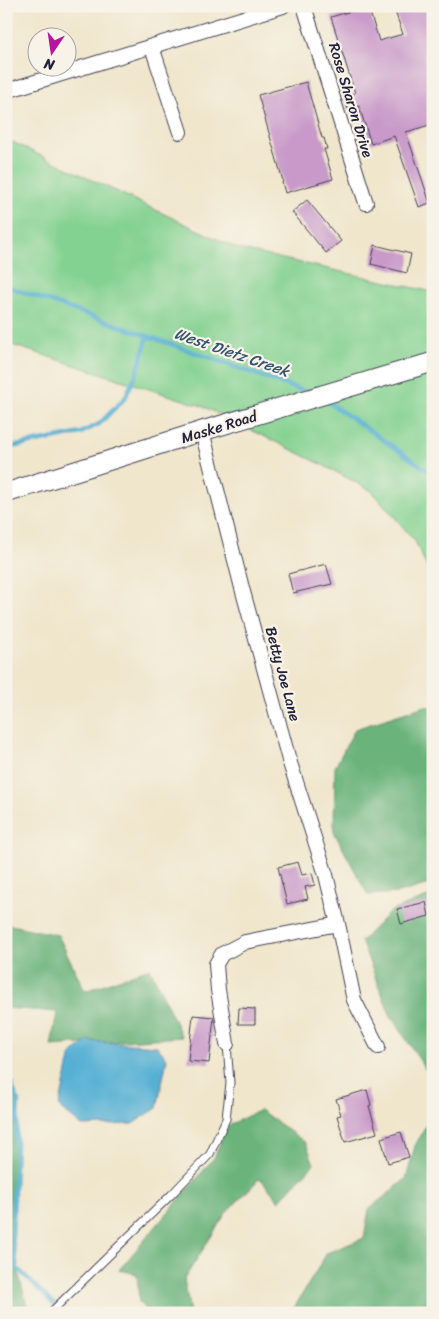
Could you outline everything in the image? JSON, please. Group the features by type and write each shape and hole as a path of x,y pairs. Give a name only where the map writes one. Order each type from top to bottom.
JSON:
{"street":[{"path":"6,92 283,6"},
{"name":"Rose Sharon Drive","path":"304,6 366,203"},
{"path":"152,47 180,132"},
{"name":"Maske Road","path":"6,493 202,431 433,362"},
{"name":"Betty Joe Lane","path":"202,431 242,588 287,750 326,874 354,1000 378,1047"},
{"path":"227,1044 218,990 216,964 222,954 245,942 338,924"}],"lane":[{"path":"50,1313 157,1209 210,1154 226,1119 230,1082 227,1044"}],"green space":[{"path":"6,139 238,249 433,292 433,580 415,541 372,491 202,406 6,343"},
{"path":"425,706 433,708 433,883 398,893 368,895 334,832 335,767 355,729"},
{"path":"433,895 433,1081 390,1014 361,941 391,911"},
{"path":"6,924 58,935 85,991 150,968 182,1037 51,1046 57,1012 6,1008"},
{"path":"6,1071 18,1101 12,1238 17,1268 29,1313 6,1313"},
{"path":"260,1110 306,1143 314,1164 279,1201 260,1178 226,1213 184,1279 190,1313 148,1313 139,1302 137,1274 119,1270 214,1158 227,1126"},
{"path":"433,1112 433,1313 291,1313 327,1253 364,1238 369,1209 406,1179 415,1146"}],"water":[{"path":"88,1041 157,1046 167,1059 157,1108 132,1124 82,1126 59,1107 71,1054"}],"building":[{"path":"368,6 379,41 403,34 393,6 433,6 433,124 406,132 430,203 419,207 394,136 371,144 359,106 348,109 344,96 355,93 331,17"},
{"path":"306,82 322,138 324,138 327,149 324,149 333,179 285,193 258,95"},
{"path":"307,200 341,241 326,253 292,212"},
{"path":"375,245 411,254 407,273 371,264"},
{"path":"326,564 332,584 293,593 288,574"},
{"path":"298,862 302,875 312,873 315,885 305,887 308,899 287,904 278,867"},
{"path":"426,902 429,916 401,924 397,909"},
{"path":"239,1008 255,1009 255,1024 238,1024"},
{"path":"193,1015 214,1017 209,1063 188,1061"},
{"path":"367,1090 371,1105 369,1106 377,1133 345,1142 337,1116 341,1115 336,1099"},
{"path":"401,1132 409,1157 388,1163 381,1138"}],"waterway":[{"name":"West Dietz Creek","path":"6,286 309,393"},
{"path":"6,448 81,433 99,424 125,398 137,372 148,336"},
{"name":"West Dietz Creek","path":"325,400 433,474"},
{"path":"6,1071 18,1101 12,1238 17,1268 63,1313"}]}
